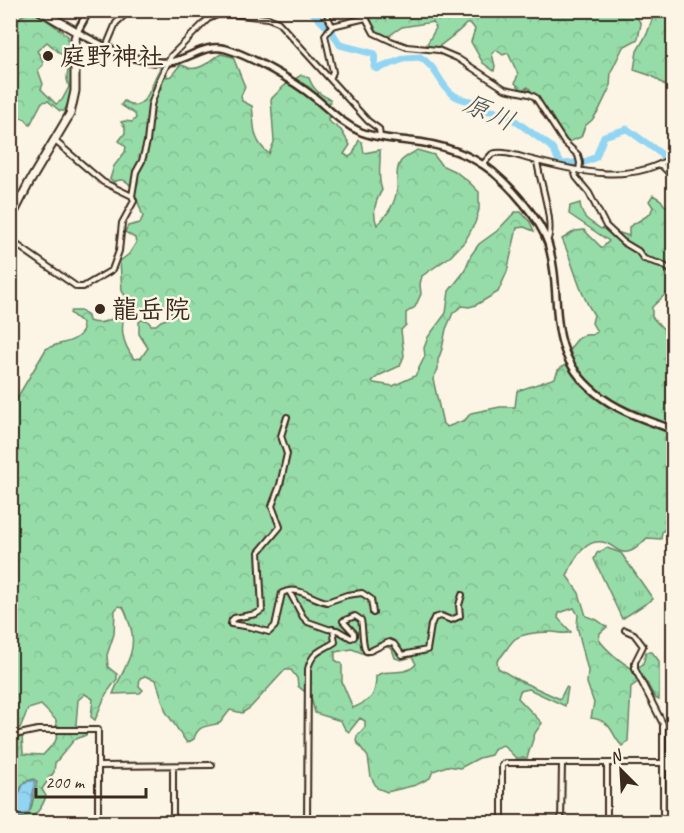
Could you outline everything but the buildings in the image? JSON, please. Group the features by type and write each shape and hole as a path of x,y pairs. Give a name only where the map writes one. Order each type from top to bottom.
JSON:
{"highway":[{"path":"10,220 33,176 65,125 74,103 77,32 39,10"}],"street":[{"path":"89,10 77,32 106,47 146,60 168,62 212,47 228,50 304,89 350,127 380,137 442,146 483,164 500,179 535,218 547,241 551,255 560,336 574,369 583,381 612,405 674,430"},
{"path":"106,47 116,23 130,10"},
{"path":"320,10 325,12 330,28 325,40 333,72 330,79"},
{"path":"10,240 77,287 83,287 114,267 122,223 134,201 132,196 136,172 142,161 147,141 151,105 171,56 212,17 223,14 278,21 368,121 379,129 380,137"},
{"path":"330,28 366,18 374,33 391,41 407,47 438,50 457,58 505,89 535,97 564,142 580,161 576,177 589,193 606,226 623,242 638,251 644,259 661,264 674,273"},
{"path":"55,140 103,182 132,196"},
{"path":"483,164 497,152 577,171 628,172 662,164 674,156"},
{"path":"537,161 548,215 550,233 547,241"},
{"path":"662,164 674,178"},
{"path":"287,417 281,435 287,454 280,485 272,506 280,527 264,544 258,555 262,610 256,614 234,618 231,624 269,632 275,626 280,596 284,591 296,590 327,602 362,593 371,599 374,613"},
{"path":"289,591 308,622 337,630 348,638 354,637 354,633 343,621 355,616 361,620 364,634 363,644 366,651 388,642 394,645 402,655 427,650 434,618 441,616 451,620 460,616 459,605 462,595"},
{"path":"307,822 308,669 316,651 335,642 333,629"},
{"path":"625,630 634,634 643,646 634,669 662,721 663,822"},
{"path":"10,736 38,730 98,730 98,822"},
{"path":"502,822 502,765 505,763 663,763"},
{"path":"561,822 562,763"},
{"path":"607,763 607,822"},
{"path":"99,766 212,765"},
{"path":"173,766 173,822"},
{"path":"411,822 674,821"}],"shaded area":[{"path":"673,630 673,724 668,724 666,637"}],"green space":[{"path":"370,11 633,11 641,24 638,39 623,47 611,72 610,87 599,110 585,126 581,137 569,142 564,140 551,117 528,87 522,90 515,83 518,74 508,53 503,55 496,50 492,54 494,71 483,63 471,42 475,29 471,24 466,24 435,50 426,46 436,28 433,22 402,27 387,37 374,27"},
{"path":"655,11 673,11 673,91 652,76 634,70 637,51 647,34"},
{"path":"31,12 40,15 68,36 68,46 64,50 65,56 47,42 37,51 43,60 43,65 38,70 43,84 41,89 56,104 62,100 69,87 68,67 71,67 71,79 70,95 64,111 60,111 48,101 42,102 30,125 25,119 11,116 10,42 14,31 13,25 21,16"},
{"path":"221,54 233,57 245,87 241,96 242,101 252,106 259,143 269,154 274,142 271,99 284,86 301,75 309,78 317,91 330,99 328,121 341,130 350,145 344,154 349,157 353,154 359,140 362,142 364,153 380,150 379,175 382,190 375,207 377,225 394,200 399,164 417,150 434,155 441,165 456,172 479,192 479,210 465,241 451,256 422,276 421,294 415,307 406,313 406,325 401,330 404,356 400,366 380,375 372,381 374,383 393,386 415,376 425,356 424,348 428,337 446,313 449,291 464,272 471,255 479,244 497,231 515,212 521,212 530,222 534,231 524,227 517,228 507,272 498,292 476,305 462,306 453,313 446,329 438,369 433,379 443,424 447,427 465,420 471,413 500,407 515,407 517,391 555,378 558,370 572,360 570,349 577,340 582,336 597,332 592,323 594,315 584,297 562,239 575,231 584,230 602,248 609,241 569,214 570,206 580,203 584,216 601,229 605,228 629,236 629,227 650,214 653,207 649,201 653,195 664,205 673,208 673,287 652,307 652,317 673,343 673,520 662,532 661,539 647,538 630,552 621,551 599,542 586,546 567,576 579,593 586,616 607,627 600,633 599,640 611,653 634,670 643,664 646,652 652,652 659,661 659,700 655,698 647,683 638,682 631,687 628,741 622,746 608,725 591,718 594,703 587,683 588,671 577,626 578,615 574,608 559,613 558,618 571,632 538,633 519,637 497,661 498,668 560,699 566,687 568,688 565,706 529,689 520,691 518,698 542,723 535,733 527,758 516,758 503,745 495,748 491,755 479,758 460,768 447,766 433,771 430,778 416,785 387,792 377,788 371,777 368,757 356,741 357,736 365,727 365,721 360,718 349,732 341,721 315,713 311,697 298,686 297,678 291,670 285,670 250,708 242,713 230,710 220,723 201,728 194,739 187,743 166,712 156,680 145,676 140,678 139,686 143,690 140,693 113,694 128,661 132,644 126,613 123,607 119,606 115,610 114,634 107,655 108,667 117,674 117,679 106,694 95,720 91,717 93,699 85,694 78,700 76,724 80,731 87,732 86,735 74,740 55,763 54,772 42,789 46,796 45,800 29,822 11,822 22,818 31,809 37,782 34,779 26,781 16,801 11,802 16,794 11,765 11,738 22,736 23,754 43,755 55,742 60,727 41,705 28,709 20,728 11,732 11,408 46,349 80,335 83,330 82,323 70,313 71,311 81,311 88,316 89,321 100,322 117,316 117,308 123,305 126,307 123,334 126,346 134,359 141,358 148,348 139,334 139,322 147,320 151,325 156,325 175,316 161,304 155,303 147,310 141,310 128,300 122,291 120,261 129,254 136,243 135,238 125,232 128,226 140,223 143,216 130,185 126,181 114,182 110,179 114,166 125,152 126,147 119,141 125,133 125,127 121,122 132,122 136,118 135,114 121,105 124,101 134,106 140,104 148,95 162,66 166,67 167,77 171,76 180,65 198,68","holes":["383,645 392,649 395,658 401,660 412,657 416,664 406,671 386,672 376,676 375,689 371,697 353,708 342,682 342,664 335,660 335,652 352,649 367,655"]},
{"path":"607,548 621,553 653,599 622,619 594,559 597,553"}],"water":[{"path":"29,781 35,781 29,812 11,820 11,804 16,802 23,785"}],"waterway":[{"name":"原川","path":"310,10 332,32 340,45 375,54 374,67 377,69 406,58 420,57 428,63 453,95 471,101 477,110 503,112 550,146 563,164 585,162 596,157 604,136 627,129 660,153 674,168"}],"place":[{"name":"庭野神社","path":"48,56"},
{"name":"龍岳院","path":"100,309"}]}
